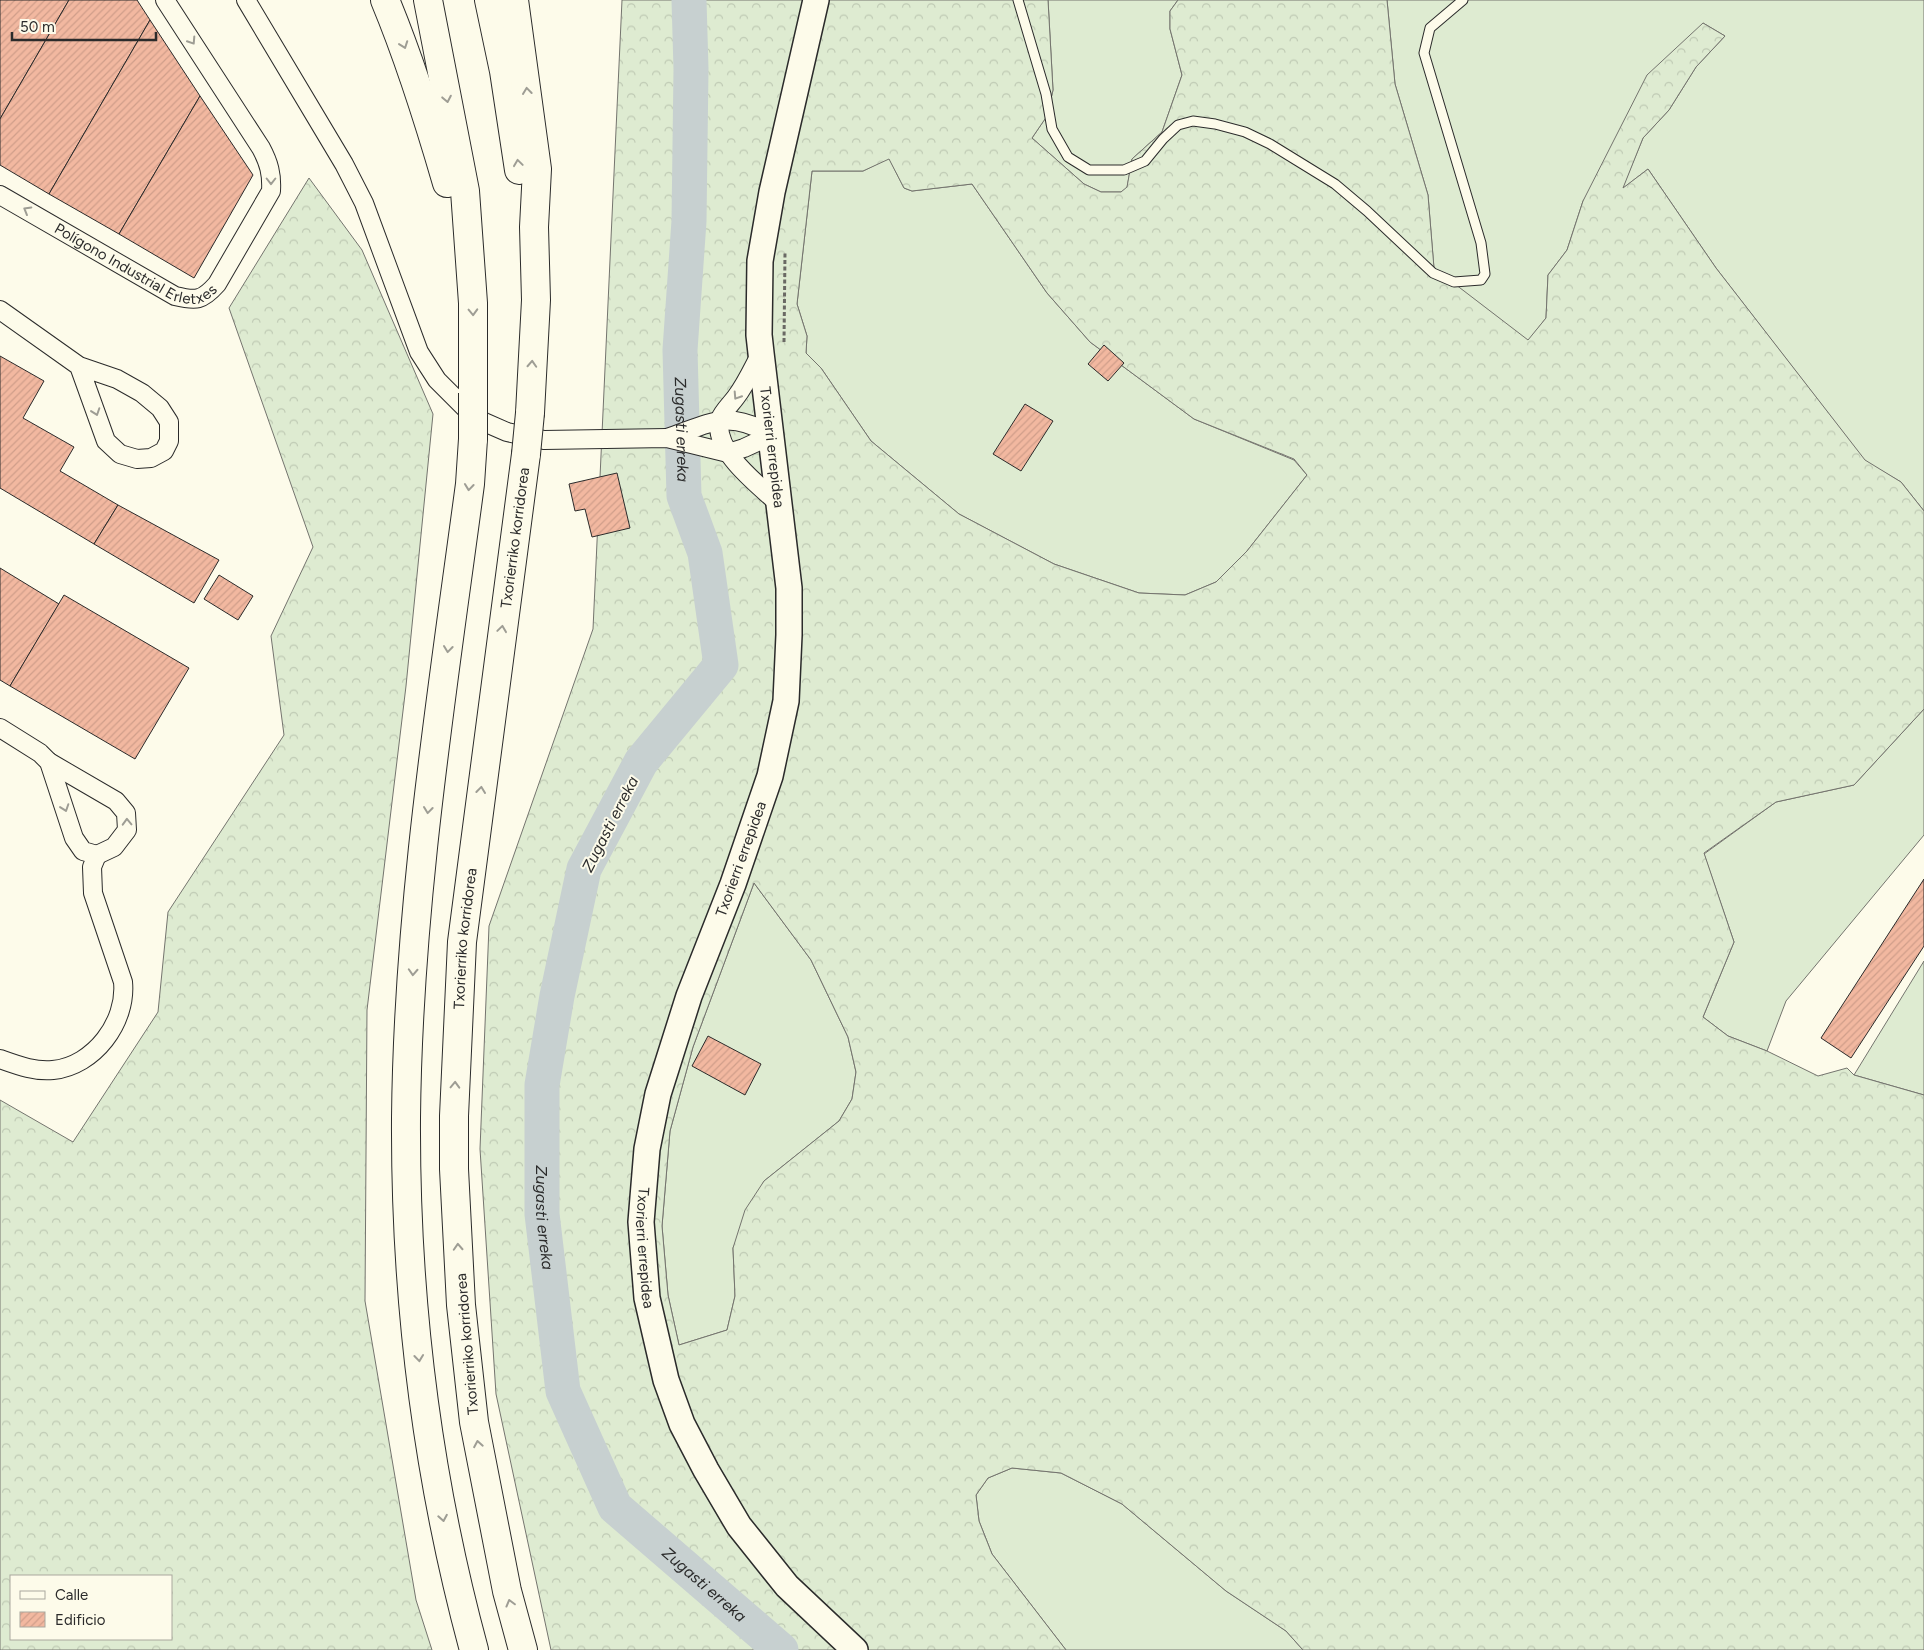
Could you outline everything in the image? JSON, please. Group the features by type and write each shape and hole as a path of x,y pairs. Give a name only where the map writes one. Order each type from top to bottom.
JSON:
{"highway":[{"path":"385,0 402,40 429,119 469,264"},
{"path":"428,0 465,191 473,303 473,439 470,484 426,829 415,939 408,1048 406,1170 414,1309 427,1428 448,1544 474,1650"},
{"path":"489,0 504,71 522,192 534,227"},
{"path":"514,0 537,169 534,227"},
{"name":"Txorierriko korridorea","path":"523,1650 507,1591 474,1422 461,1305 454,1169 454,1116 462,942 530,413 536,300 534,227"}],"main road":[{"name":"Txorierri errepidea","path":"816,0 772,192 760,261 761,354 789,588 786,701 779,741 764,794 734,884 689,996 658,1094 647,1149 642,1231 647,1298 666,1380 682,1424 739,1526 787,1586 855,1650"}],"street":[{"name":"Polígono Industrial Erletxes","path":"0,195 175,296 193,300 206,296 217,284 271,191 272,176 270,165 261,148 165,0"},
{"path":"246,0 344,164 364,203 419,352 438,380 468,411 484,422 506,432 544,440 667,438 723,452 744,448 772,435"},
{"path":"0,310 79,366 117,379 142,393 160,408 169,422 170,430 169,442 164,451 151,458 137,458 120,454 106,441 79,366"},
{"path":"761,354 737,397 717,421 723,452 779,504"},
{"path":"667,438 717,421 730,420 743,422 772,435"},
{"path":"0,728 40,753 49,762 116,800 126,813 127,830 114,847 97,855 92,867 93,893 120,968 123,982 123,1000 118,1017 95,1052 69,1066 42,1070 0,1059"},
{"path":"49,762 74,838 83,850 97,855"}],"lane":[{"path":"1018,0 1046,94 1052,129 1068,157 1089,170 1124,170 1145,161 1163,139 1178,125 1193,121 1215,124 1245,132 1270,144 1334,184 1367,211 1433,273 1454,282 1481,280 1485,274 1482,243 1424,52 1430,28 1463,0"}],"green space":[{"path":"622,0 1048,0 1053,90 1047,116 1032,138 1084,184 1101,192 1121,192 1127,187 1132,159 1162,132 1182,75 1170,29 1170,11 1178,0 1387,0 1395,84 1428,195 1434,268 1528,340 1546,318 1548,275 1567,250 1583,201 1647,75 1703,23 1725,36 1696,67 1669,110 1643,138 1623,188 1648,169 1716,268 1865,460 1901,482 1924,511 1924,709 1854,785 1776,802 1704,853 1734,942 1703,1017 1728,1036 1767,1051 1818,1076 1847,1068 1854,1075 1924,1095 1924,1650 1303,1650 1286,1631 1226,1591 1122,1504 1061,1473 1012,1468 988,1478 976,1495 979,1521 992,1554 1066,1650 551,1650 496,1394 480,1149 489,926 593,629","holes":["889,159 904,188 912,191 972,184 1047,293 1090,342 1194,419 1294,459 1307,475 1247,551 1216,582 1185,595 1139,593 1054,564 959,514 871,441 821,368 806,353 807,336 797,304 812,171 863,171","754,883 811,960 848,1037 856,1072 852,1099 839,1121 764,1181 745,1210 733,1248 735,1296 727,1330 679,1345 668,1295 662,1226 670,1131 693,1047"]},
{"path":"1048,0 1178,0 1170,11 1170,29 1182,75 1162,132 1132,159 1127,188 1121,192 1101,192 1084,184 1032,138 1047,116 1053,90"},
{"path":"1387,0 1924,0 1924,511 1901,482 1865,461 1716,268 1648,169 1622,189 1643,138 1669,110 1696,67 1725,36 1703,23 1583,201 1567,250 1548,275 1546,318 1528,341 1434,269 1428,195 1395,84"},
{"path":"889,158 904,188 912,191 972,184 1047,293 1090,342 1194,419 1294,460 1307,475 1247,551 1216,582 1185,595 1139,593 1054,564 959,514 871,441 821,368 806,353 807,336 797,304 812,171 863,171"},
{"path":"309,178 362,250 433,414 406,686 367,1010 365,1301 416,1600 432,1650 0,1650 0,1100 73,1142 158,1012 168,912 284,735 271,636 313,547 229,308"},
{"path":"1924,709 1924,835 1786,1001 1767,1051 1728,1036 1703,1017 1734,942 1704,854 1776,802 1854,785"},
{"path":"754,883 811,960 848,1037 856,1072 852,1099 839,1121 764,1181 733,1248 735,1296 727,1330 679,1345 668,1295 662,1226 670,1131 693,1047"},
{"path":"1924,961 1924,1095 1854,1075"},
{"path":"1012,1468 1061,1473 1122,1504 1226,1591 1286,1631 1303,1650 1066,1650 992,1554 979,1521 976,1495 988,1478"}],"building":[{"path":"0,0 69,0 0,119"},
{"path":"69,0 137,0 150,20 49,194 0,165 0,119"},
{"path":"150,20 200,96 119,234 49,194"},
{"path":"200,96 253,175 194,278 119,234"},
{"path":"1104,345 1124,363 1108,381 1088,364"},
{"path":"0,356 44,381 23,418 74,447 60,471 118,505 94,544 0,488"},
{"path":"1025,404 1053,421 1021,471 993,454"},
{"path":"617,473 630,528 592,537 585,509 575,511 569,484"},
{"path":"118,505 219,560 194,603 94,544"},
{"path":"0,568 59,604 10,686 0,680"},
{"path":"219,575 253,596 238,620 204,599"},
{"path":"64,595 189,668 135,759 10,686"},
{"path":"1924,879 1924,946 1851,1058 1821,1038"},
{"path":"708,1036 761,1064 745,1095 692,1066"}],"waterway":[{"name":"Zugasti erreka","path":"689,0 691,69 689,221 680,350 684,496 705,553 721,665 641,762 584,869 557,996 542,1085 542,1214 563,1391 615,1507 781,1650"}]}
